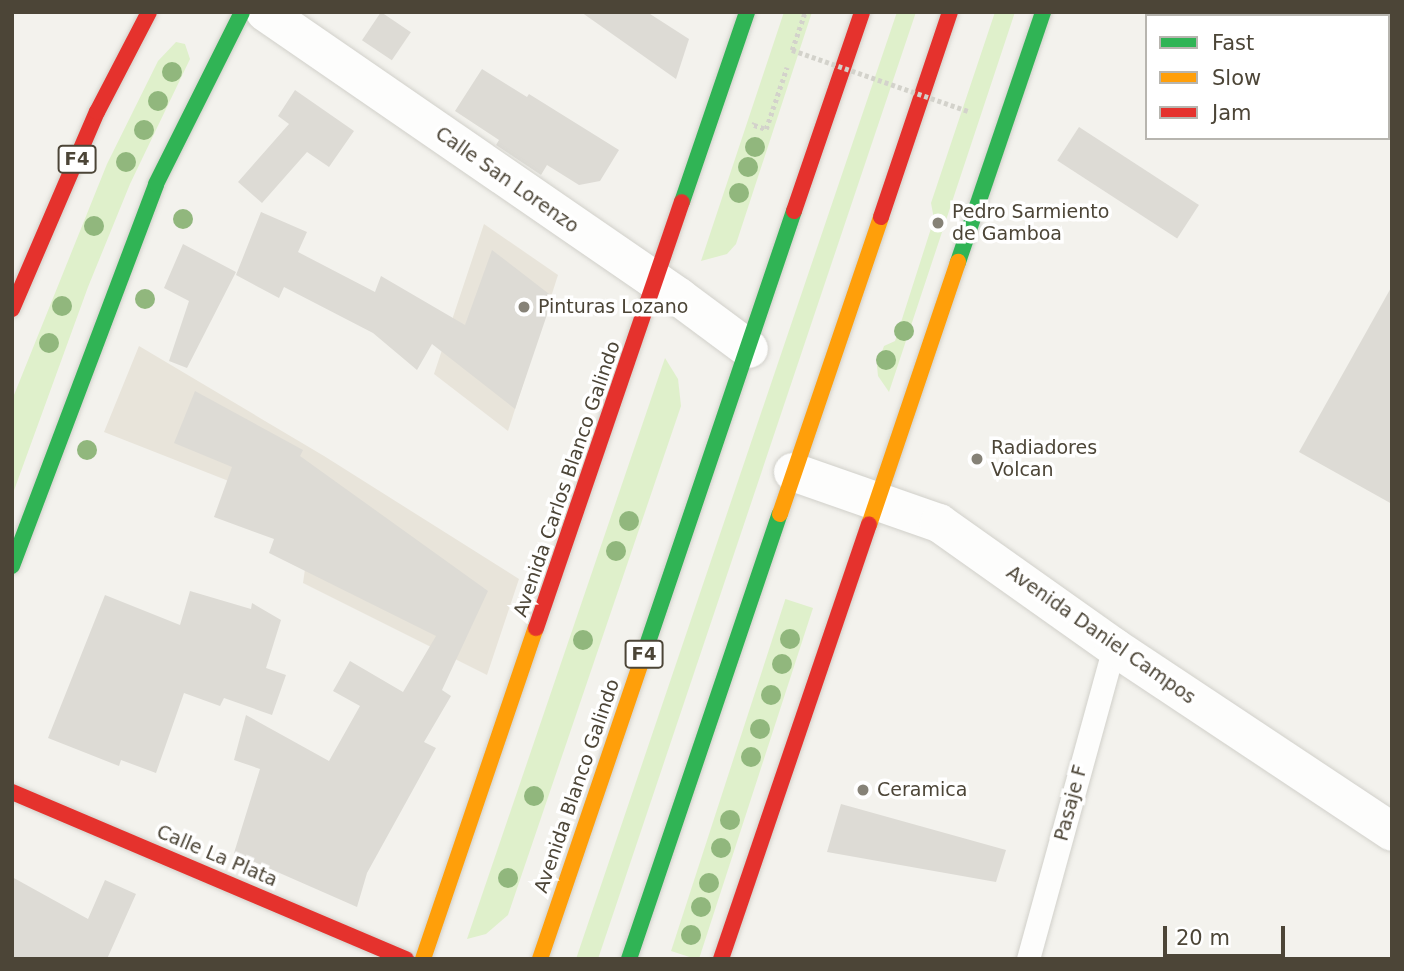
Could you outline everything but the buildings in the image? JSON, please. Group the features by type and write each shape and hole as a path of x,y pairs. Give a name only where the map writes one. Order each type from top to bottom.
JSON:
{"main road":[{"name":"F4","path":"12,309 97,112 149,12"},
{"path":"12,566 156,184 242,12"},
{"name":"Avenida Carlos Blanco Galindo","path":"424,959 657,283 747,12"},
{"name":"F4","path":"748,349 862,12"},
{"path":"629,959 950,12"},
{"path":"720,959 874,500 1043,12"},
{"name":"Avenida Blanco Galindo","path":"540,959 748,349"},
{"name":"Calle La Plata","path":"12,792 406,959"}],"street":[{"name":"Calle San Lorenzo","path":"265,12 748,349"},
{"name":"Avenida Daniel Campos","path":"793,472 939,523 1114,647 1392,832"}],"lane":[{"name":"Pasaje F","path":"1028,959 1114,647"}],"path":[{"path":"805,12 792,50 968,111"},
{"path":"754,125 766,129 787,67"}],"shaded area":[{"path":"484,224 558,275 508,431 434,374"},
{"path":"139,346 324,456 519,579 487,675 303,583 313,514 104,432"}],"green space":[{"path":"784,12 812,12 736,244 727,254 701,261"},
{"path":"897,12 916,12 598,959 576,959"},
{"path":"995,12 1015,12 889,392 878,376 877,366 884,346 895,341 934,219 931,203"},
{"path":"176,42 185,44 190,59 130,184 88,287 12,496 12,400 107,164 158,61"},
{"path":"665,358 678,379 681,406 508,915 486,934 467,939"},
{"path":"785,599 813,608 699,959 671,951"}],"traffic: fast":[{"path":"12,566 156,184 242,12"},
{"path":"682,202 747,12"},
{"path":"958,262 1043,12"},
{"path":"644,654 794,211"},
{"path":"629,959 780,514"}],"traffic: slow":[{"path":"780,514 881,217"},
{"path":"869,525 958,262"},
{"path":"423,959 536,628"},
{"path":"540,959 644,654"}],"traffic: jam":[{"path":"12,309 97,112 149,12"},
{"path":"794,211 862,12"},
{"path":"881,217 950,12"},
{"path":"536,628 682,202"},
{"path":"721,959 869,525"},
{"path":"12,792 406,959"}],"place":[{"name":"Pedro Sarmiento de Gamboa","path":"938,223"},
{"name":"Pinturas Lozano","path":"524,307"},
{"name":"Radiadores Volcan","path":"977,459"},
{"name":"Ceramica","path":"863,790"}]}
